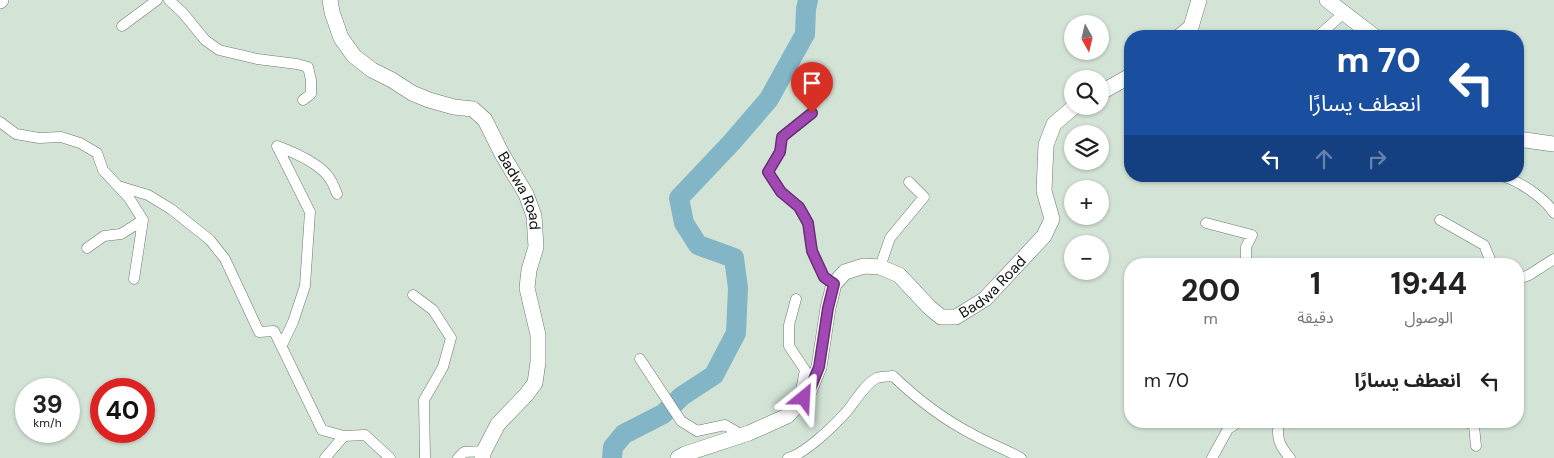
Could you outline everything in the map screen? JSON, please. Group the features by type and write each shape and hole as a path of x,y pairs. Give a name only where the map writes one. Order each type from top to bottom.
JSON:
{"street":[{"path":"122,26 157,0"},
{"path":"169,0 183,13 205,40 219,50 257,59 308,67 312,94 303,100"},
{"name":"Badwa Road","path":"330,0 341,38 354,56 372,70 412,93 429,100 454,107 473,109 485,120 502,154 526,194 534,216 536,247 529,270 527,288 538,335 538,362 535,382 526,395 498,424 483,455"},
{"path":"1187,30 1191,27 1199,0"},
{"path":"1327,0 1366,30"},
{"path":"1325,30 1344,13"},
{"path":"1109,88 1124,79"},
{"path":"812,113 782,137 780,152 768,172 781,192 799,207 808,223 812,251 824,277 834,284"},
{"name":"Badwa Road","path":"880,267 898,275 941,317 956,317 985,299 1044,236 1052,219 1044,191 1046,145 1054,124 1064,115"},
{"path":"0,122 16,134 39,138 61,137 80,143 97,153 103,170 129,198 143,220 134,280"},
{"path":"1524,140 1554,144"},
{"path":"282,345 293,322 305,286 310,212 277,146 292,151 321,169 330,179 337,194"},
{"path":"681,456 742,435 787,416 808,394 819,367 828,308 834,284 845,272 864,266 880,267 890,238 924,197 909,182"},
{"path":"1516,182 1549,204 1554,213"},
{"path":"118,186 148,195 172,209 210,240 225,259 259,332 274,331 322,430 344,436 365,435 390,458"},
{"path":"87,248 104,236 121,234 143,220"},
{"path":"1440,220 1484,245 1489,258"},
{"path":"1206,223 1252,235 1246,247 1246,258"},
{"path":"1524,277 1554,260"},
{"path":"413,295 433,310 451,338 443,366 424,400 425,458"},
{"path":"796,299 790,325 789,346 805,370 802,385 804,398"},
{"path":"640,359 681,421 697,431 725,425 742,435"},
{"path":"788,458 796,456 824,434 847,411 863,390 877,378 893,376 943,417 972,434 1022,458"},
{"path":"1212,458 1231,428"},
{"path":"1278,428 1277,434 1290,458"},
{"path":"1474,428 1476,446"},
{"path":"325,458 344,436"},
{"path":"458,458 464,452 483,455"},
{"path":"681,456 704,458"}],"waterway":[{"path":"612,458 613,447 624,434 663,414 682,396 714,375 736,333 738,288 734,258 698,245 684,223 679,198 732,142 769,99 805,34 808,0"}],"route":[{"path":"804,398 808,394 819,367 828,308 834,284 824,277 812,251 808,223 799,207 781,192 768,172 780,152 782,137 812,113"}]}
